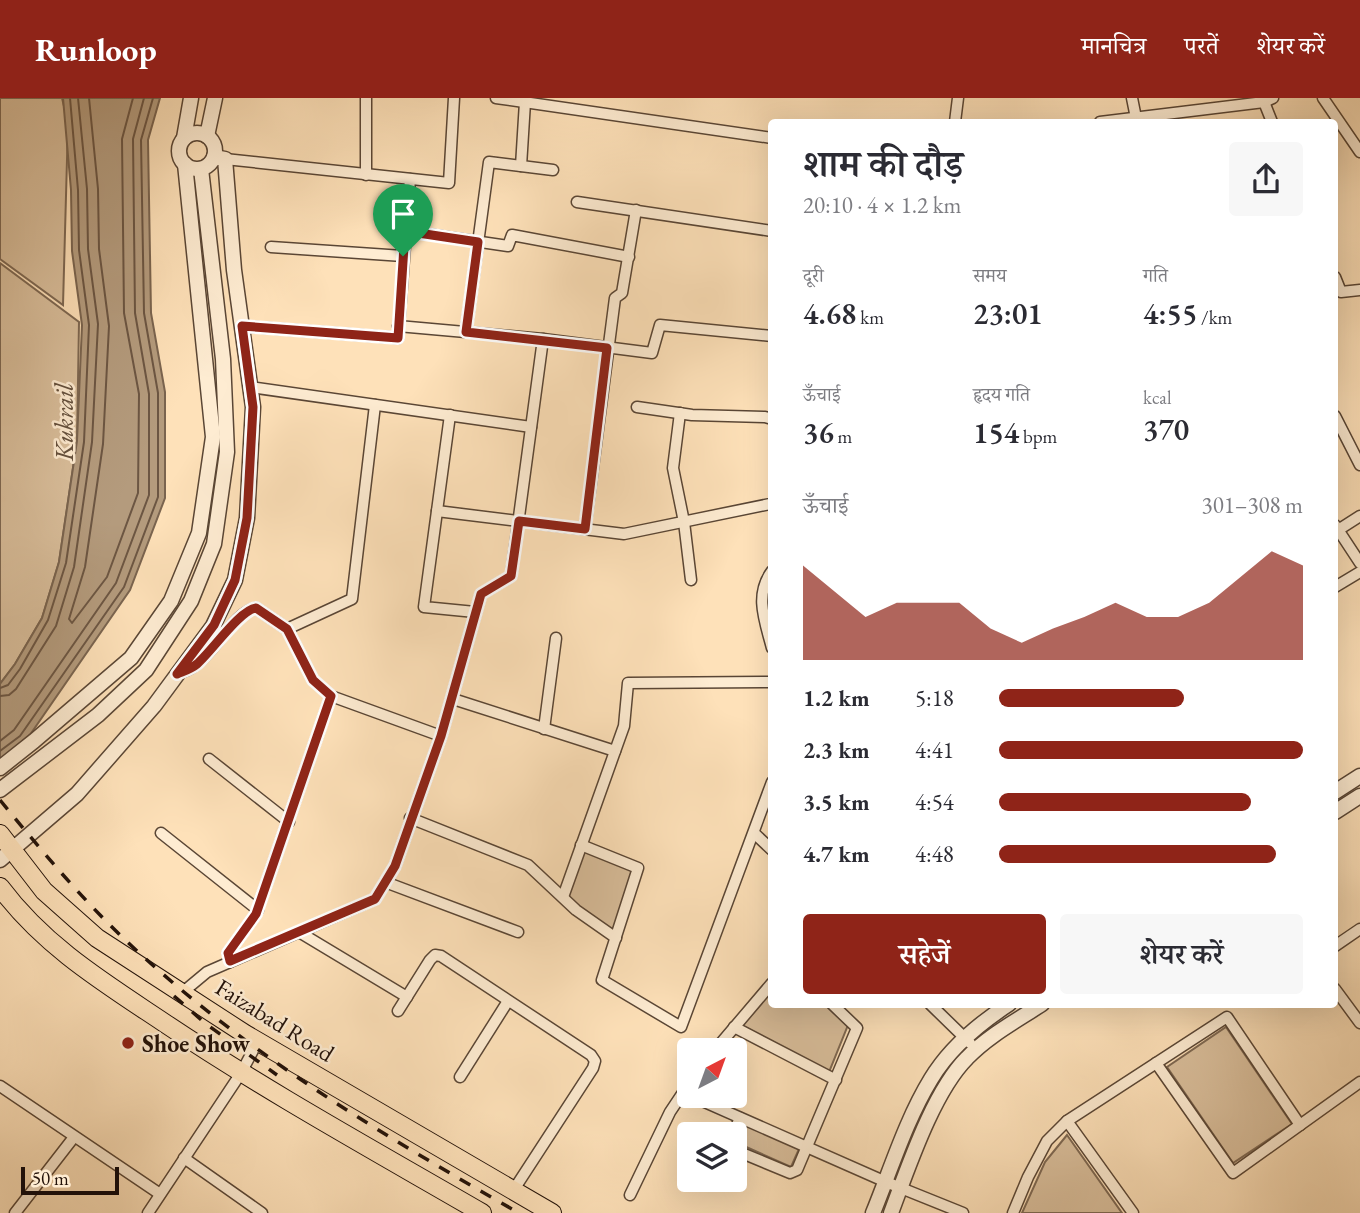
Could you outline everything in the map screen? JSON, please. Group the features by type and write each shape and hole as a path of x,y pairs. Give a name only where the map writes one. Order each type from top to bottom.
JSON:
{"main road":[{"name":"Faizabad Road","path":"0,834 6,855 97,938 258,1041 552,1213"},
{"path":"0,887 18,911 79,967 242,1073 482,1213"}],"street":[{"path":"0,768 131,658 171,601 200,533 213,437 185,164 179,154 191,98"},
{"path":"207,136 215,98"},
{"path":"366,98 366,174"},
{"path":"185,164 201,169 220,158 449,183 454,98"},
{"path":"496,98 768,137"},
{"path":"955,119 958,98"},
{"path":"1132,98 1136,118"},
{"path":"1323,98 1358,147"},
{"path":"1127,119 1268,100 1271,119"},
{"path":"521,166 525,102"},
{"path":"6,855 77,793 153,706 214,625 235,580 247,518 253,407 220,158 207,136 195,133 184,138"},
{"path":"466,332 489,162 554,170"},
{"path":"0,790 98,715 146,670 191,601 214,544 227,452 223,359 201,169"},
{"path":"242,326 398,338 410,179"},
{"path":"577,202 768,230"},
{"path":"585,529 607,348 615,298 622,293 636,210"},
{"path":"405,231 508,246 512,235 629,257"},
{"path":"271,247 403,256"},
{"path":"1338,284 1341,292 1360,290"},
{"path":"398,326 543,339 653,353 660,325 768,336"},
{"path":"183,992 207,972 375,899 395,866 453,699 481,594 511,576 543,339"},
{"path":"250,387 531,427"},
{"path":"287,629 352,599 375,405"},
{"path":"637,407 680,413 768,418"},
{"path":"680,413 673,468 684,522 691,580"},
{"path":"450,415 424,607 475,612"},
{"path":"1338,422 1360,466"},
{"path":"437,511 624,534 768,504"},
{"path":"1338,528 1360,516"},
{"path":"1338,532 1360,563"},
{"path":"1338,585 1360,572"},
{"path":"768,576 761,601 768,631"},
{"path":"177,674 194,666 248,609 256,608 287,629 313,680 331,696 441,736"},
{"path":"544,729 556,638"},
{"path":"563,897 624,726 628,683 768,682"},
{"path":"230,961 228,953 257,910 331,696"},
{"path":"453,699 615,751"},
{"path":"209,759 289,822"},
{"path":"1338,790 1360,776"},
{"path":"581,845 638,868 602,980 681,1027 768,793"},
{"path":"1340,809 1360,796"},
{"path":"410,818 527,864 563,897 616,938"},
{"path":"754,833 768,846"},
{"path":"161,834 257,910"},
{"path":"385,882 519,932"},
{"path":"1338,944 1360,929"},
{"path":"299,932 407,997"},
{"path":"398,1011 430,960 435,955 441,956 591,1055 593,1068 513,1191"},
{"path":"725,1038 768,988"},
{"path":"1338,993 1360,1023"},
{"path":"460,1077 508,1001"},
{"path":"747,1155 790,1173 797,1170 857,1028 836,1008"},
{"path":"934,1008 977,1050"},
{"path":"873,1213 932,1078 965,1039 1004,1008"},
{"path":"891,1213 923,1131 946,1088 966,1059 1036,1008"},
{"path":"1013,1213 1047,1141 1066,1121 1227,1017 1300,1125"},
{"path":"734,1027 836,1080"},
{"path":"148,1213 242,1073 258,1041"},
{"path":"1156,1063 1233,1173 1360,1082"},
{"path":"0,1086 160,1195"},
{"path":"630,1195 679,1108"},
{"path":"721,1108 886,1182 963,1213"},
{"path":"738,1122 740,1118"},
{"path":"1066,1121 1133,1213"},
{"path":"15,1213 74,1136"},
{"path":"184,1158 262,1213"}],"shaded area":[{"path":"0,98 62,98 68,123 63,305 0,259"},
{"path":"0,263 79,322 77,441 59,562 42,618 0,684"},
{"path":"583,850 634,869 613,931 567,897"},
{"path":"768,995 768,1008 830,1008 848,1025 829,1072 741,1025"},
{"path":"1226,1027 1292,1124 1233,1163 1167,1067"},
{"path":"747,1125 799,1149 791,1167 747,1147"},
{"path":"1067,1135 1122,1213 1022,1213 1045,1162"}],"water":[{"path":"63,98 160,98 148,140 151,313 165,392 165,498 130,590 25,742 0,760 0,684 42,618 59,562 77,441 82,325 72,251 71,190"}],"railway":[{"path":"0,800 100,915 161,973 209,1012 308,1085 360,1119 519,1213"},
{"path":"174,996 206,1024 277,1075"}],"place":[{"name":"Shoe Show","path":"128,1043"}],"route":[{"path":"405,231 478,242 466,332 607,348 585,529 519,521 511,576 481,594 441,736 395,866 375,899 230,961 228,953 256,914 269,881 331,696 313,680 287,629 256,608 248,609 240,616 220,642 194,666 177,674 214,625 235,580 247,518 253,407 242,326 398,338 403,256 405,231"}],"water label":[{"name":"Kukrail","path":"64,422"}]}
